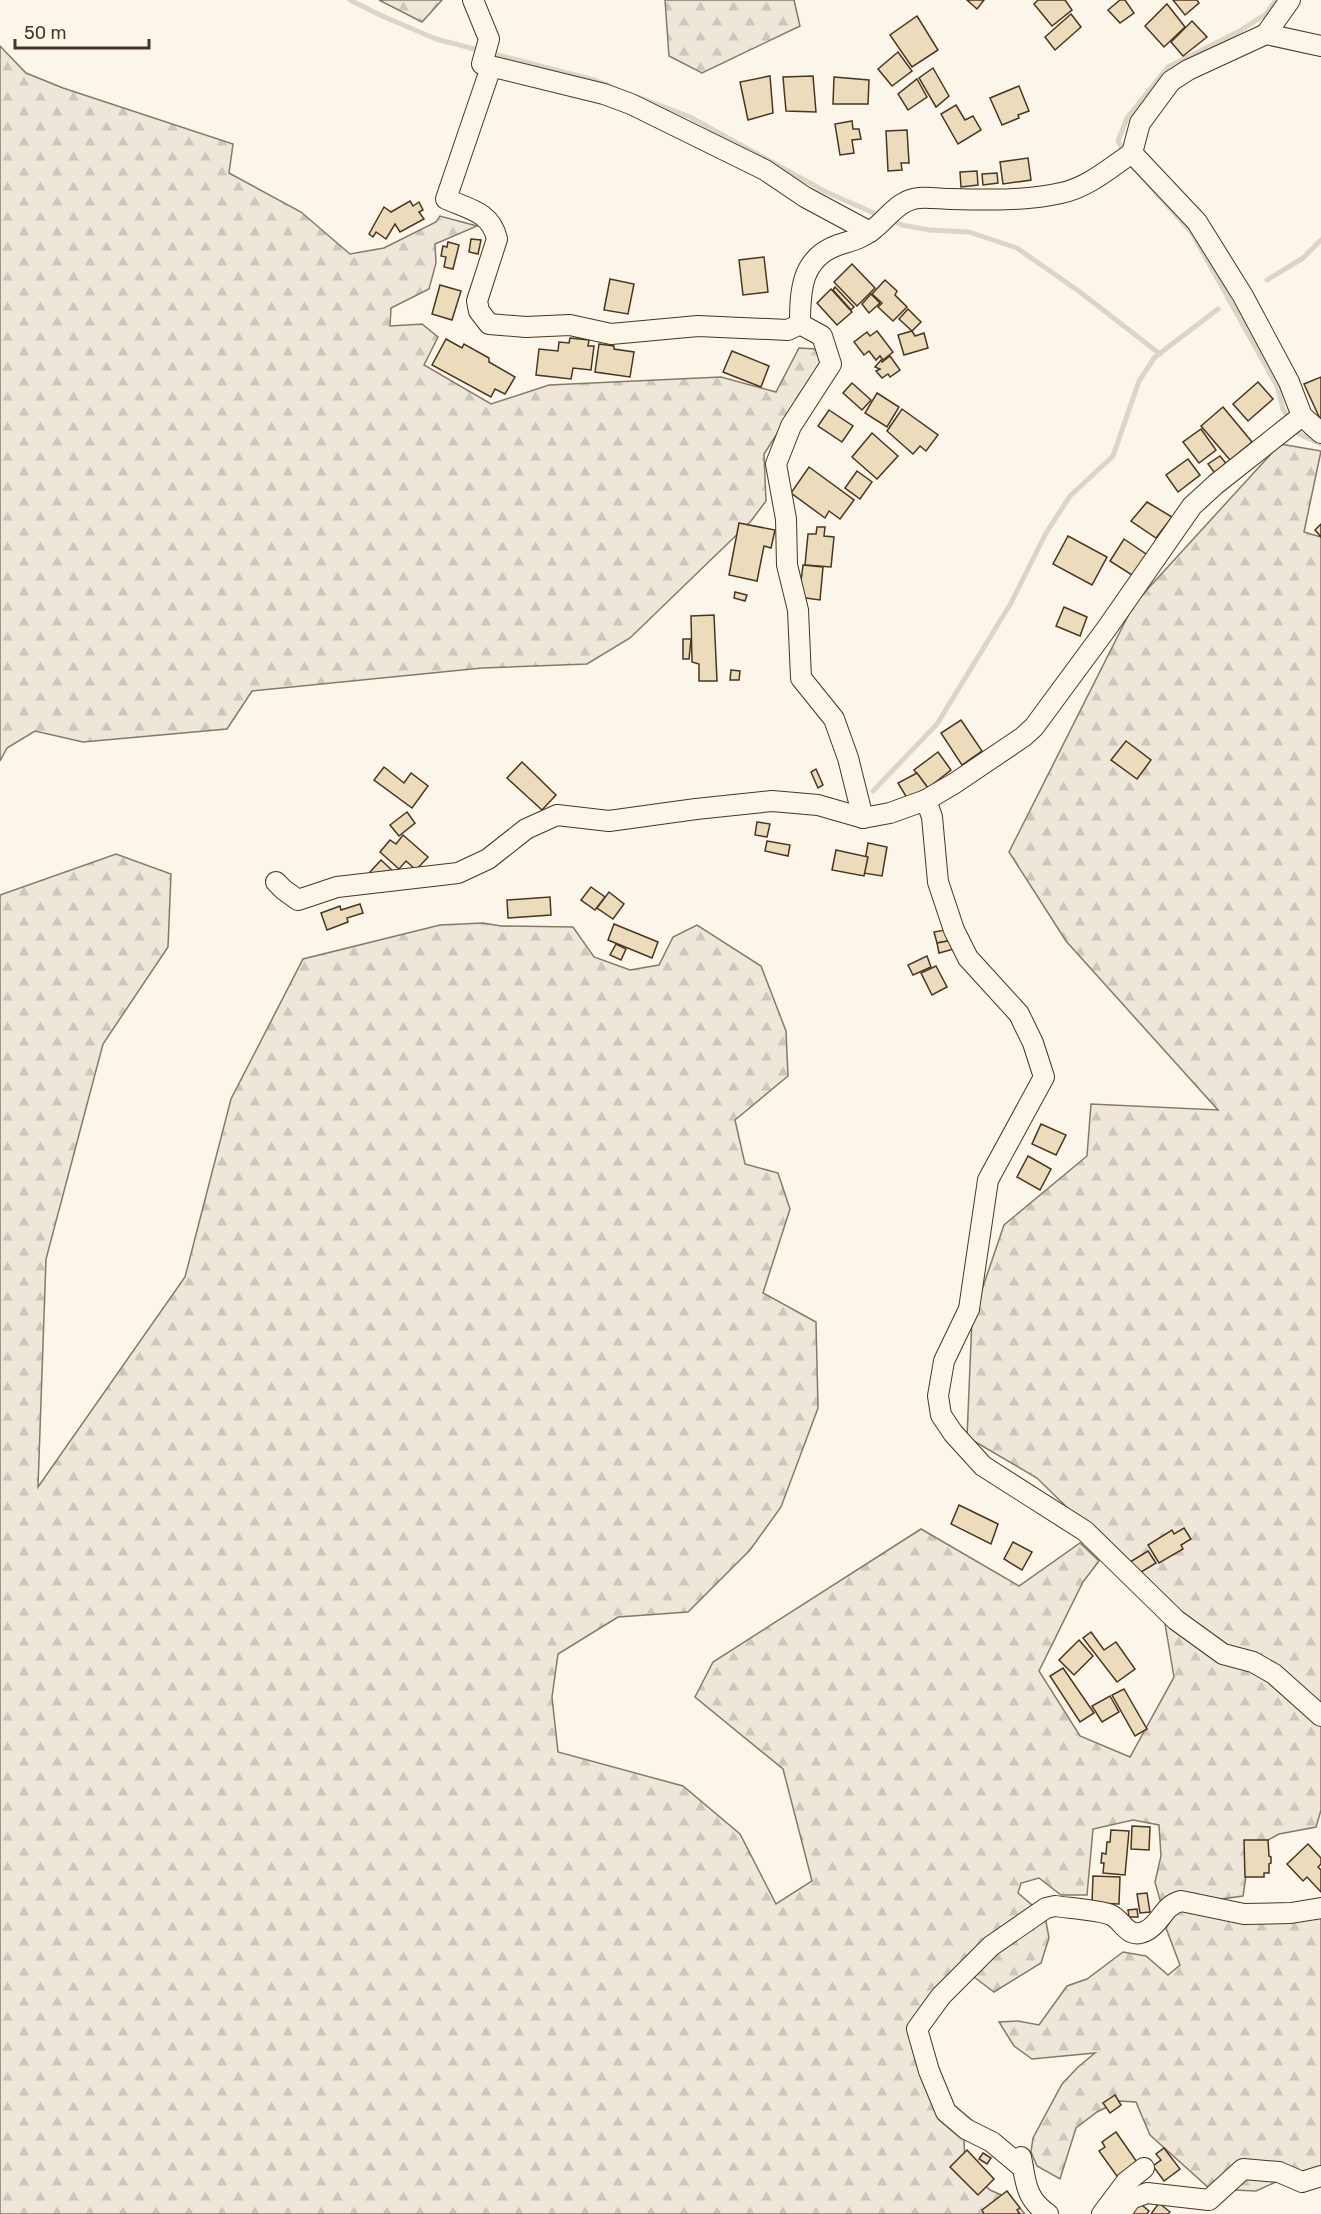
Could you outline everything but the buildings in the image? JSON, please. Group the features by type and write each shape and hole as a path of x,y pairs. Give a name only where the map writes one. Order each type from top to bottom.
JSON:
{"street":[{"path":"473,0 489,39 488,56 446,199 483,215 495,230 497,239 477,301 478,311 489,324 526,327 570,325 611,334 698,326 788,330 800,324"},
{"path":"800,324 803,278 818,256 837,246 852,242 880,223 903,203 918,198 977,200 1036,196 1063,193 1082,186 1124,158 1140,123 1171,81 1188,70 1266,34 1290,0"},
{"path":"1266,34 1321,46"},
{"path":"488,56 631,104 765,170 805,197 880,223"},
{"path":"1124,158 1197,222 1243,296 1289,382 1294,421"},
{"path":"800,324 822,336 831,364 791,426 776,464 786,519 787,565 798,610 801,678 834,719 848,758 863,818"},
{"path":"1294,421 1321,433"},
{"path":"276,882 298,900 337,886 458,873 488,859 526,829 557,815 609,822 772,801 818,805 863,818 890,813 926,800 965,777 1034,727 1107,628 1192,506 1294,421"},
{"path":"926,800 932,817 938,882 954,930 968,958 1019,1014 1033,1043 1044,1077 988,1180 969,1309 944,1360 938,1396 941,1415 952,1433 982,1466 1085,1531 1176,1620 1223,1654 1253,1662 1274,1674 1321,1716"},
{"path":"1023,2168 992,2142 966,2129 946,2112 929,2071 917,2030 941,1996 991,1946 1046,1908 1055,1906 1110,1914 1125,1929 1136,1934 1145,1932 1154,1926 1172,1904 1181,1901 1244,1914 1291,1913 1321,1908"},
{"path":"1019,2148 1028,2195 1038,2208 1048,2214"},
{"path":"1102,2214 1126,2182 1144,2168"},
{"path":"1120,2214 1131,2199 1147,2193 1209,2200 1243,2169 1279,2172 1302,2182 1321,2176"}],"green space":[{"path":"379,0 442,0 422,22"},
{"path":"665,0 794,0 800,26 702,73 669,56"},
{"path":"0,46 26,73 63,88 233,144 229,173 301,212 350,254 384,248 436,222 440,216 477,226 435,244 436,263 429,289 391,308 390,326 422,324 438,337 424,365 491,404 549,385 721,377 776,392 799,348 816,349 822,364 764,454 766,501 751,521 630,638 587,664 482,668 252,691 227,729 83,742 35,731 7,748 0,761"},
{"path":"1280,444 1321,451 1304,532 1321,537 1321,1810 1316,1827 1279,1834 1250,1850 1243,1896 1162,1907 1155,1882 1161,1856 1159,1825 1133,1820 1093,1829 1087,1895 1061,1895 1039,1878 1021,1883 1018,1893 1045,1916 1049,1938 1041,1963 994,1992 974,1977 948,1984 917,2019 949,2107 964,2139 965,2166 990,2190 1013,2200 1025,2214 0,2214 0,895 116,854 171,874 168,947 103,1044 46,1259 38,1487 185,1277 231,1099 303,959 440,925 483,923 501,926 573,927 594,957 630,970 659,965 673,937 697,925 761,966 786,1031 788,1076 735,1120 745,1164 778,1173 790,1209 763,1293 816,1322 818,1408 781,1507 750,1550 688,1612 618,1617 558,1654 552,1697 558,1752 683,1786 740,1834 776,1904 812,1881 783,1769 695,1697 713,1662 921,1529 1019,1586 1080,1543 1099,1561 1083,1582 1039,1671 1080,1736 1130,1757 1174,1677 1161,1600 1037,1478 967,1437 972,1319 1004,1225 1087,1156 1091,1104 1218,1110 1066,941 1009,852 1134,604"},
{"path":"1224,1906 1321,1911 1321,2175 1289,2176 1256,2191 1210,2189 1150,2135 1136,2102 1119,2101 1097,2112 1076,2128 1060,2179 1037,2166 1031,2152 1033,2138 1062,2084 1095,2053 1032,2059 1014,2046 999,2022 1018,2021 1039,2025 1067,1986 1087,1979 1123,1952 1146,1956 1168,1975 1180,1965 1166,1928 1176,1912"}],"waterway":[{"path":"350,0 436,39 610,86"},
{"path":"1124,152 1118,141 1127,118 1168,67 1238,32 1266,14 1276,0"},
{"path":"638,97 690,117 826,192 883,217"},
{"path":"1130,163 1192,233 1277,386 1283,409 1290,420"},
{"path":"891,220 902,225 929,230 969,232 1017,248 1080,292 1160,354"},
{"path":"1267,280 1303,258 1321,240"},
{"path":"873,791 937,724 1011,603 1046,533 1070,496 1113,456 1139,381 1155,357 1218,309"},
{"path":"1295,428 1299,434 1321,444"}]}
